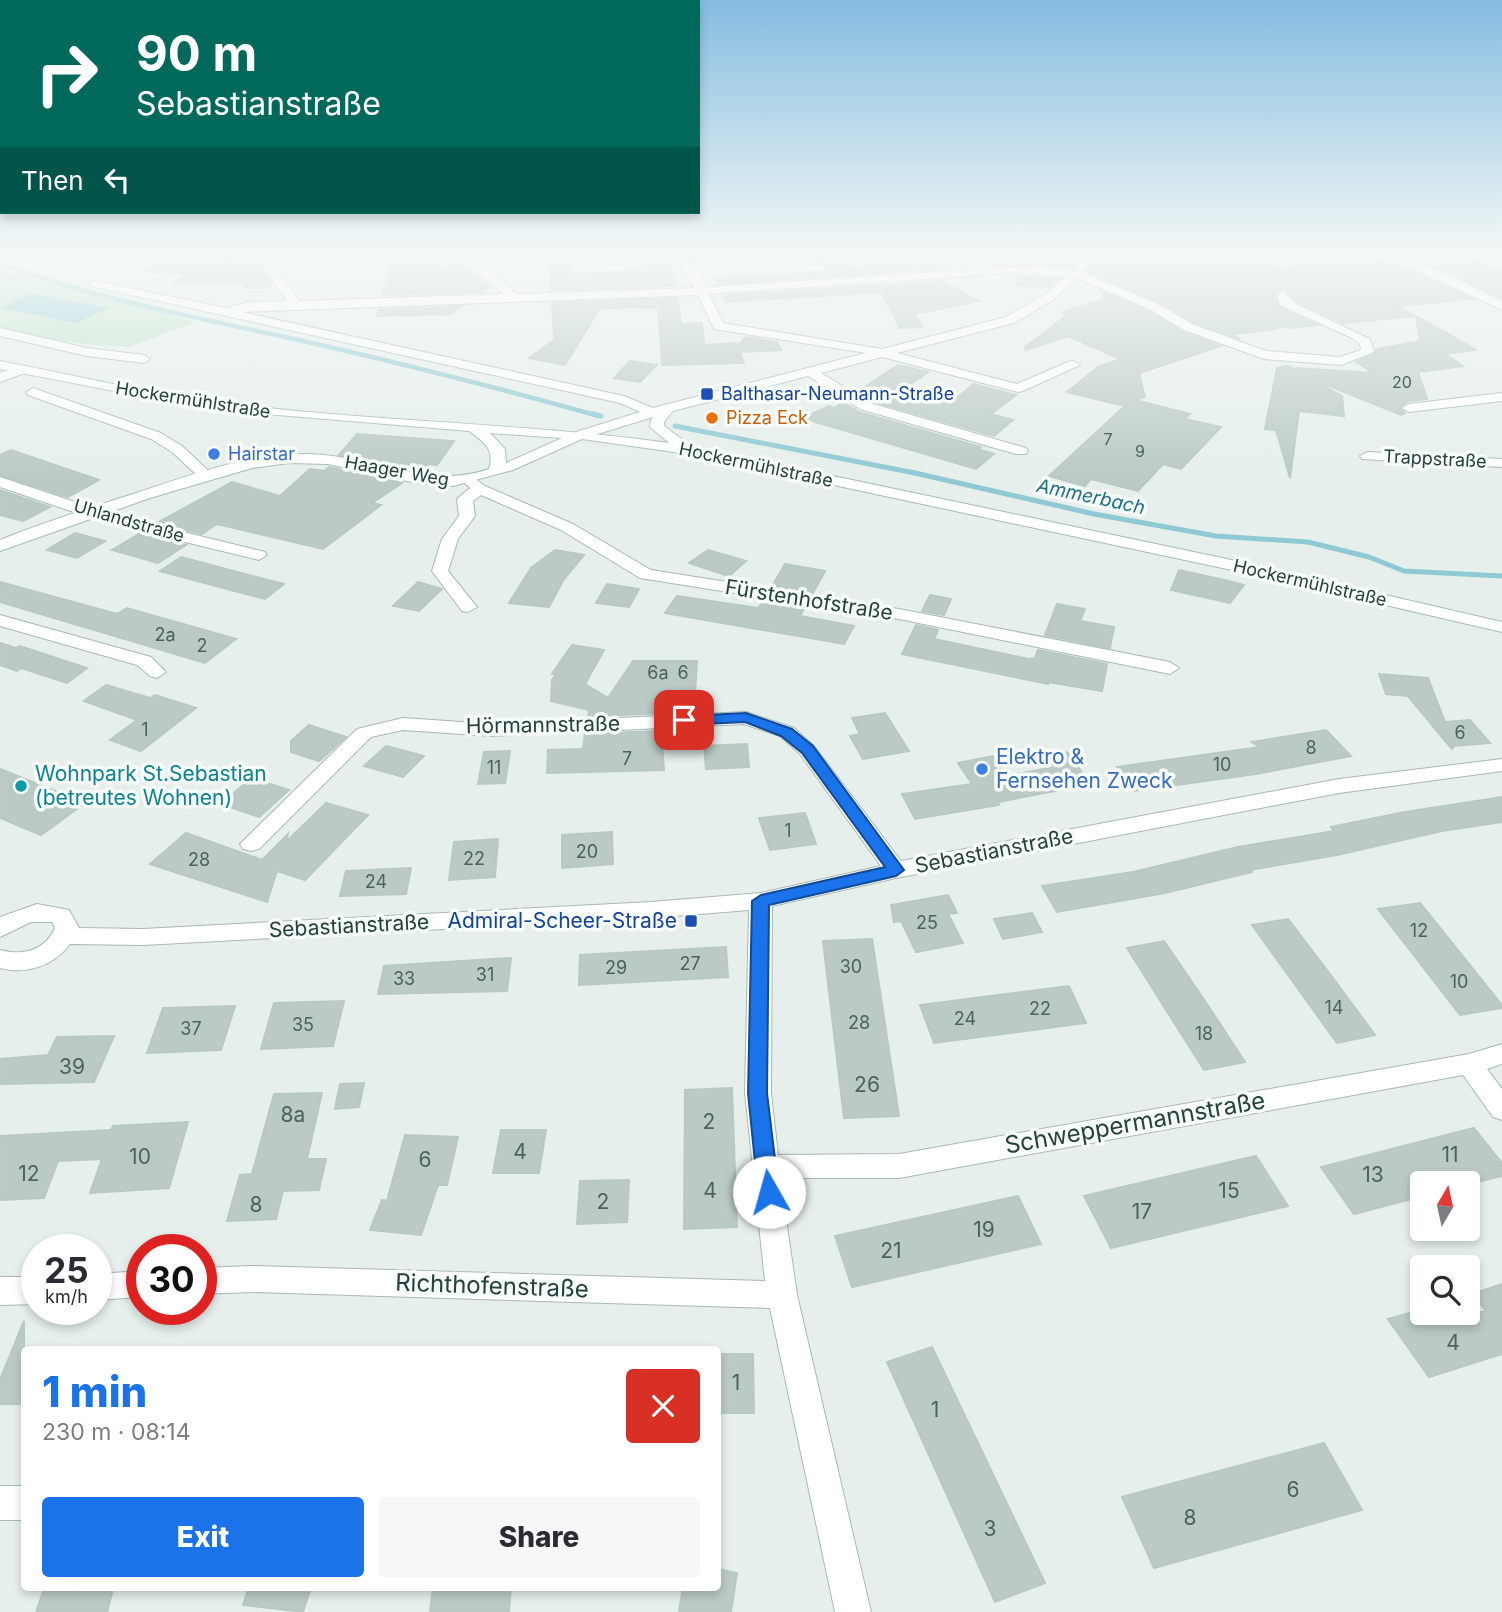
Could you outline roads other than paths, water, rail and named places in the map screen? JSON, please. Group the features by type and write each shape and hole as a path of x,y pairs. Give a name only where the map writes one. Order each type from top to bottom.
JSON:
{"street":[{"path":"301,328 624,400 653,413"},
{"path":"731,328 887,354 1018,388 1073,365"},
{"name":"Haager Weg","path":"0,546 93,512 206,476 254,464 312,458 348,461 435,481 475,484 496,471 581,435 668,408 980,328"},
{"path":"1191,328 1264,355 1341,361 1368,352 1366,342 1341,328"},
{"path":"0,332 87,352 144,359"},
{"name":"Hockermühlstraße","path":"0,365 208,405 305,415 581,435 688,450 1260,571 1502,627"},
{"path":"0,378 20,370"},
{"path":"812,373 865,405 1021,451"},
{"path":"33,392 156,436 177,449 206,476"},
{"path":"1409,408 1502,397"},
{"path":"668,408 657,421 657,427 688,450"},
{"path":"471,426 498,446 501,458 496,471"},
{"name":"Trappstraße","path":"1367,456 1502,463"},
{"name":"Uhlandstraße","path":"0,482 109,519 259,555"},
{"path":"468,607 440,571 450,539 467,516 465,499 475,484"},
{"name":"Fürstenhofstraße","path":"475,484 567,527 646,574 899,614 1170,667"},
{"path":"0,620 144,661 157,672"},
{"name":"Hörmannstraße","path":"251,844 364,733 402,724 491,730 746,718 787,732 807,750 896,870"},
{"name":"Sebastianstraße","path":"65,936 143,937 651,911 761,901 896,870 1339,786 1502,765"},
{"path":"761,901 758,1093 765,1167 782,1295 853,1612"},
{"path":"0,959 12,962 34,959 54,949 65,936 67,928 65,922 53,913 33,913 3,921"},
{"name":"Schweppermannstraße","path":"765,1167 899,1166 1469,1064 1502,1054"},
{"path":"1469,1064 1502,1109"},
{"name":"Richthofenstraße","path":"217,1281 252,1279 782,1295"},
{"path":"0,1291 21,1290"},
{"path":"0,1503 21,1503"}],"waterway":[{"name":"Ammerbach","path":"244,328 485,385 599,416"},
{"name":"Ammerbach","path":"593,414 601,416"},
{"name":"Ammerbach","path":"675,426 915,473 1094,514 1216,536 1308,542 1369,557 1404,571 1502,576"}],"place":[{"name":"Balthasar-Neumann-Straße","path":"707,394"},
{"name":"Pizza Eck","path":"712,418"},
{"name":"Hairstar","path":"214,454"},
{"name":"Elektro & Fernsehen Zweck","path":"982,769"},
{"name":"Wohnpark St.Sebastian (betreutes Wohnen)","path":"21,786"},
{"name":"Admiral-Scheer-Straße","path":"691,921"}]}
